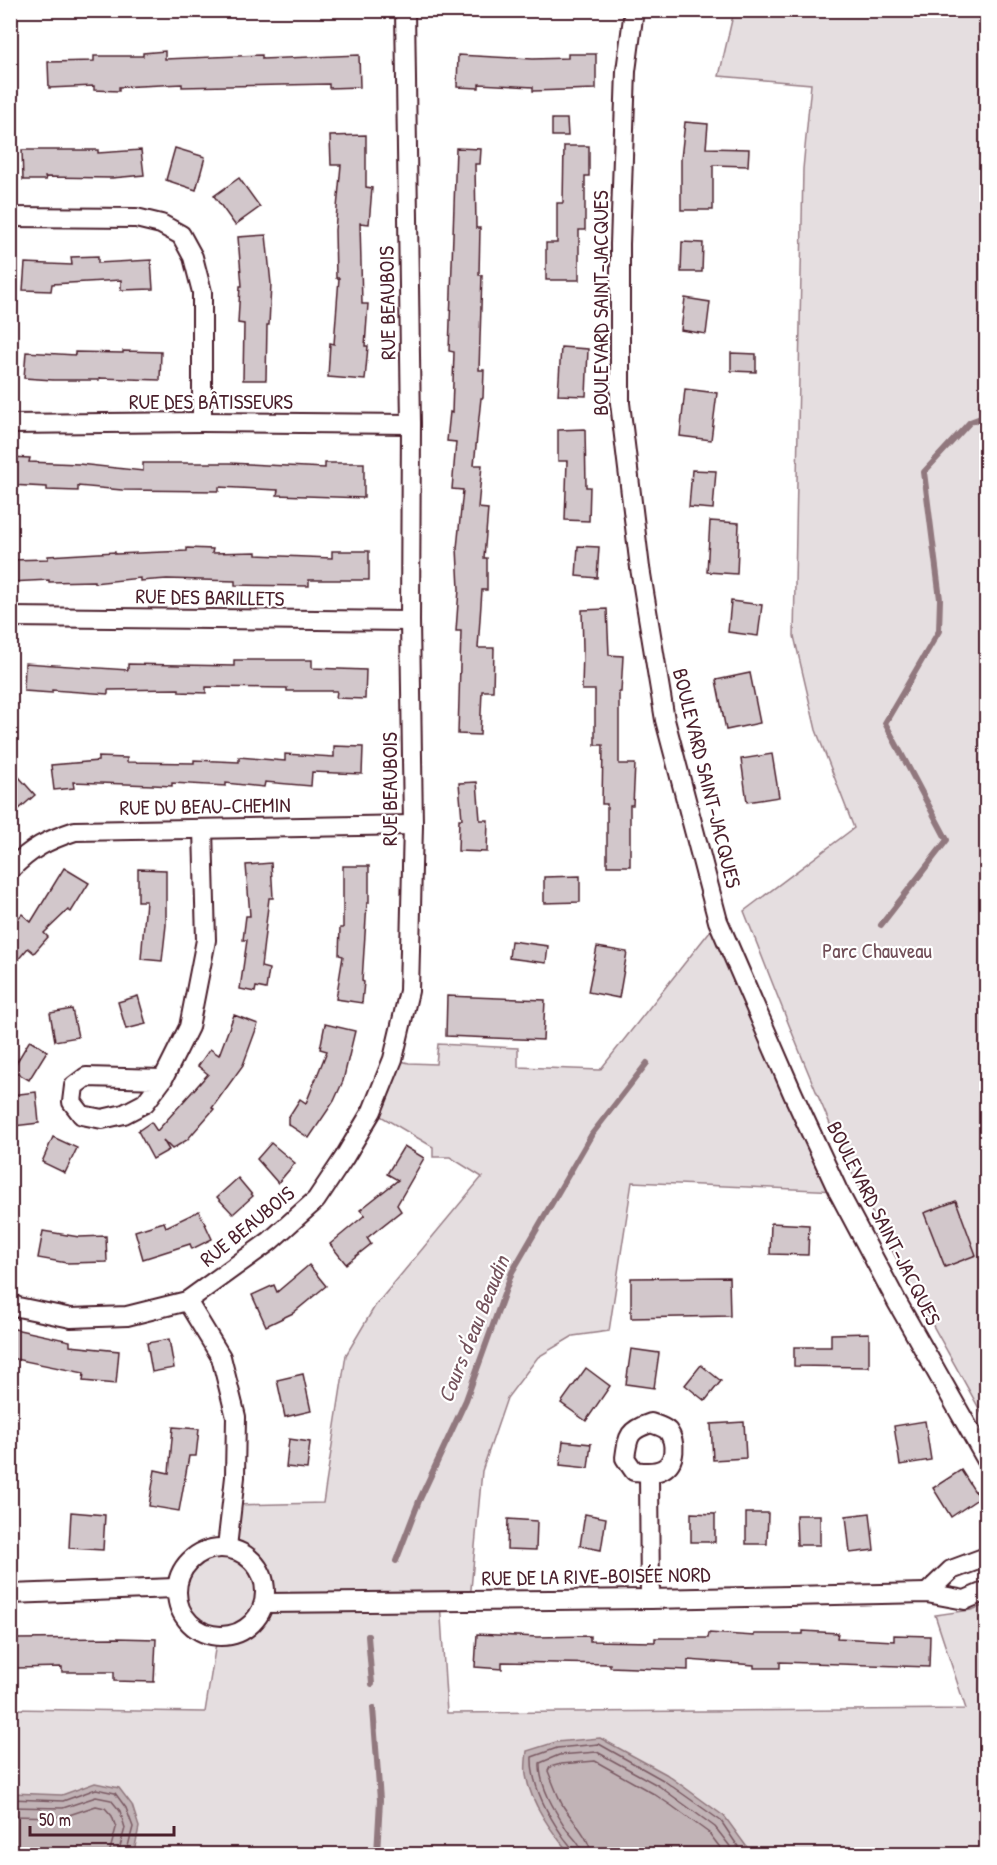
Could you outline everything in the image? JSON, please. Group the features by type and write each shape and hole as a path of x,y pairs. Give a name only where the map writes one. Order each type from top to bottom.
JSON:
{"street":[{"name":"RUE BEAUBOIS","path":"10,1303 18,1307 71,1318 127,1316 187,1301 270,1241 315,1200 372,1111 393,1059 409,991 413,825 410,621 411,424 405,10"},
{"name":"BOULEVARD SAINT-JACQUES","path":"634,10 625,94 620,244 620,403 640,568 665,720 718,921 838,1191 892,1292 987,1459"},
{"path":"10,217 136,218 161,224 181,235 193,257 202,292 202,422"},
{"name":"RUE DES BÂTISSEURS","path":"10,424 202,422 411,424"},
{"name":"RUE DES BARILLETS","path":"10,617 410,621"},
{"name":"RUE DU BEAU-CHEMIN","path":"10,870 46,841 75,831 413,825"},
{"path":"163,1079 189,1028 206,940 204,829"},
{"path":"187,1301 221,1357 236,1417 235,1477 227,1547"},
{"path":"649,1473 650,1599"},
{"path":"227,1547 255,1562 265,1583 265,1602 256,1620 242,1632 217,1637 190,1625 178,1608 176,1588 182,1568 202,1551 227,1547"},
{"path":"927,1593 951,1570 987,1557"},
{"path":"10,1594 176,1588"},
{"name":"RUE DE LA RIVE-BOISÉE NORD","path":"265,1602 650,1599 927,1593 965,1599 987,1591"}],"green space":[{"name":"Parc Chauveau","path":"734,11 986,11 986,1421 852,1173 809,1076 744,911 854,828 816,730 794,636 803,169 811,84 719,76"},
{"path":"718,921 838,1191 632,1182 609,1331 573,1336 538,1357 507,1398 482,1471 470,1600 440,1601 447,1713 966,1709 935,1615 971,1610 986,1605 986,1854 11,1854 11,1709 205,1712 217,1637 190,1625 179,1608 175,1588 182,1568 202,1551 227,1547 232,1505 323,1503 346,1355 375,1306 482,1177 450,1157 433,1157 433,1147 372,1111 393,1059 409,1063 436,1064 438,1044 518,1048 518,1067 600,1070"}],"water":[{"path":"600,1738 666,1774 725,1817 749,1850 749,1854 570,1854 549,1827 532,1796 526,1775 527,1751 556,1742"},
{"path":"95,1783 119,1788 132,1805 139,1827 135,1847 130,1854 11,1854 11,1793 62,1795"}],"building":[{"path":"165,51 165,59 262,55 262,59 359,55 360,87 329,88 329,84 182,87 182,84 119,87 119,91 94,90 94,86 49,88 48,62 94,61 94,56 143,56 143,53"},
{"path":"568,54 596,54 596,89 533,91 533,87 479,84 479,88 457,87 458,55 533,59 568,58"},
{"path":"552,119 567,119 568,136 552,136"},
{"path":"685,122 708,124 706,148 749,149 748,166 713,165 713,210 681,210 681,159"},
{"path":"366,135 366,187 372,188 369,224 360,223 362,304 368,304 365,380 328,377 330,343 334,344 339,278 336,278 335,230 341,165 331,165 330,136"},
{"path":"564,146 589,146 589,176 585,176 585,230 579,230 579,280 546,280 546,243 557,243 557,203 563,203"},
{"path":"175,148 205,157 196,190 166,180"},
{"path":"456,148 481,149 480,164 475,164 476,228 480,228 479,275 482,275 479,370 484,370 483,398 481,398 474,465 482,465 478,508 488,509 484,558 487,558 487,590 482,590 478,648 494,648 493,691 482,691 480,735 458,734 461,631 456,631 459,589 457,548 463,490 452,489 456,442 447,441 450,412 452,413 454,352 449,351"},
{"path":"22,150 98,150 98,153 141,150 144,175 112,178 45,177 46,180 23,180"},
{"path":"239,178 260,207 235,225 214,196"},
{"path":"266,235 271,284 269,325 267,325 266,380 243,380 244,324 238,323 240,286 242,286 238,237"},
{"path":"682,242 703,243 702,272 681,272"},
{"path":"98,256 98,263 151,260 153,289 121,290 121,280 52,284 51,291 23,290 25,263 72,265 71,257"},
{"path":"685,298 710,302 706,334 681,330"},
{"path":"561,347 588,349 586,396 558,395"},
{"path":"123,351 161,352 160,380 24,378 26,352 75,355 75,352 123,353"},
{"path":"731,353 756,354 756,372 731,371"},
{"path":"685,389 717,393 711,440 680,436"},
{"path":"585,429 586,487 590,487 589,521 565,520 567,461 558,461 558,430"},
{"path":"10,457 30,458 29,462 79,464 143,471 143,463 230,463 325,468 325,463 364,463 364,498 277,495 278,490 219,487 219,491 122,490 78,486 78,491 47,490 47,487 10,485"},
{"path":"692,470 716,471 713,509 689,507"},
{"path":"710,521 739,523 737,574 707,572"},
{"path":"578,546 599,547 597,578 576,576"},
{"path":"187,548 213,549 212,553 256,552 256,555 332,558 332,551 369,551 369,580 309,580 309,586 235,585 235,581 167,579 140,581 140,578 94,583 94,581 49,582 49,580 10,582 10,560 48,559 48,556 115,552 115,554 187,551"},
{"path":"731,601 762,605 758,636 728,632"},
{"path":"607,609 609,655 623,656 621,692 619,692 619,764 635,764 633,805 630,805 630,866 607,866 607,804 602,804 603,745 595,745 595,690 582,690 582,610"},
{"path":"234,660 312,660 312,668 366,670 365,699 336,698 337,691 287,691 287,688 206,687 206,693 179,692 179,689 108,690 108,694 52,690 52,693 24,691 25,663 128,670 128,664 234,666"},
{"path":"750,673 760,723 726,730 716,680"},
{"path":"334,746 363,747 362,774 312,772 311,786 265,782 264,787 226,783 226,786 172,783 172,786 73,782 74,788 54,790 51,765 98,761 98,757 127,758 127,762 194,763 194,760 239,762 239,757 285,761 285,754 334,757"},
{"path":"772,754 779,797 747,802 741,759"},
{"path":"19,777 35,795 10,817 10,785"},
{"path":"477,782 480,820 488,820 487,852 458,851 459,819 462,819 459,783"},
{"path":"271,863 273,898 269,898 261,967 269,969 266,989 256,987 255,992 240,989 247,940 243,940 246,916 250,916 246,865"},
{"path":"343,866 369,866 369,903 367,903 362,1003 336,999 343,956 339,955 340,928 343,928"},
{"path":"64,868 89,883 71,912 68,910 44,933 48,937 34,953 28,948 10,969 10,927 22,914 31,922"},
{"path":"138,869 166,870 166,925 162,961 141,959 146,901 138,901"},
{"path":"580,876 580,902 544,903 544,877"},
{"path":"511,941 548,946 546,963 509,958"},
{"path":"597,947 627,952 619,998 588,992"},
{"path":"138,996 146,1024 126,1029 118,1002"},
{"path":"447,996 545,1000 543,1040 446,1036"},
{"path":"72,1009 78,1037 55,1041 50,1013"},
{"path":"234,1015 258,1024 243,1065 212,1108 214,1109 187,1140 172,1149 163,1140 169,1150 153,1159 138,1131 151,1122 157,1131 208,1074 198,1066 210,1049 219,1055"},
{"path":"325,1024 355,1031 343,1081 334,1101 309,1138 288,1124 288,1118 300,1099 306,1103 327,1051 320,1049"},
{"path":"30,1040 47,1051 29,1080 12,1070"},
{"path":"36,1092 39,1123 14,1126 11,1095"},
{"path":"53,1137 77,1148 65,1173 42,1162"},
{"path":"271,1143 295,1163 278,1183 257,1159"},
{"path":"404,1146 424,1158 397,1205 401,1211 367,1238 371,1244 346,1264 330,1244 365,1215 360,1210 398,1180 387,1174"},
{"path":"238,1178 253,1196 233,1214 217,1197"},
{"path":"956,1201 976,1255 945,1267 924,1213"},
{"path":"199,1211 212,1239 192,1249 190,1244 143,1259 135,1231 164,1222 166,1227"},
{"path":"771,1223 809,1225 808,1255 770,1254"},
{"path":"43,1231 79,1237 106,1236 107,1262 67,1263 38,1258"},
{"path":"309,1265 326,1286 293,1313 266,1326 252,1295 274,1285 277,1292"},
{"path":"729,1277 730,1316 631,1318 631,1278"},
{"path":"10,1328 70,1341 70,1346 119,1351 116,1384 83,1381 84,1373 10,1358"},
{"path":"869,1333 869,1367 794,1366 794,1347 831,1347 831,1334"},
{"path":"169,1339 174,1368 152,1372 147,1343"},
{"path":"631,1349 659,1353 654,1388 626,1384"},
{"path":"701,1365 721,1381 705,1401 685,1385"},
{"path":"586,1368 610,1386 586,1421 561,1403"},
{"path":"303,1374 311,1411 285,1417 277,1380"},
{"path":"925,1421 931,1460 900,1465 894,1426"},
{"path":"744,1422 746,1458 713,1460 711,1424"},
{"path":"173,1427 199,1429 196,1456 189,1456 179,1511 149,1506 155,1470 169,1473"},
{"path":"289,1439 310,1442 307,1469 286,1467"},
{"path":"563,1441 591,1444 588,1468 560,1465"},
{"path":"961,1470 979,1498 951,1517 933,1488"},
{"path":"71,1512 105,1515 103,1550 69,1548"},
{"path":"691,1513 715,1514 715,1542 691,1542"},
{"path":"746,1513 768,1513 767,1544 746,1544"},
{"path":"870,1513 874,1550 850,1553 846,1516"},
{"path":"585,1514 606,1518 601,1550 580,1546"},
{"path":"796,1515 820,1515 820,1545 797,1545"},
{"path":"508,1519 537,1521 536,1550 507,1549"},
{"path":"803,1631 838,1633 837,1638 894,1641 894,1635 930,1636 929,1667 780,1662 780,1668 754,1668 754,1665 688,1660 688,1670 610,1667 610,1664 502,1662 502,1669 475,1667 477,1634 538,1637 590,1636 590,1641 655,1642 655,1638 708,1638 709,1633 754,1636 754,1634 803,1634"},
{"path":"15,1639 156,1639 154,1682 114,1681 114,1672 62,1672 62,1667 16,1668"}],"waterway":[{"name":"Cours d'eau Beaudin","path":"881,925 947,840 885,723 939,631 940,599 924,472 970,422 986,416"},
{"name":"Cours d'eau Beaudin","path":"396,1561 419,1501 466,1400 512,1272 592,1134 647,1063"},
{"name":"Cours d'eau Beaudin","path":"368,1636 372,1684"},
{"name":"Cours d'eau Beaudin","path":"373,1708 380,1800 377,1854"}]}
